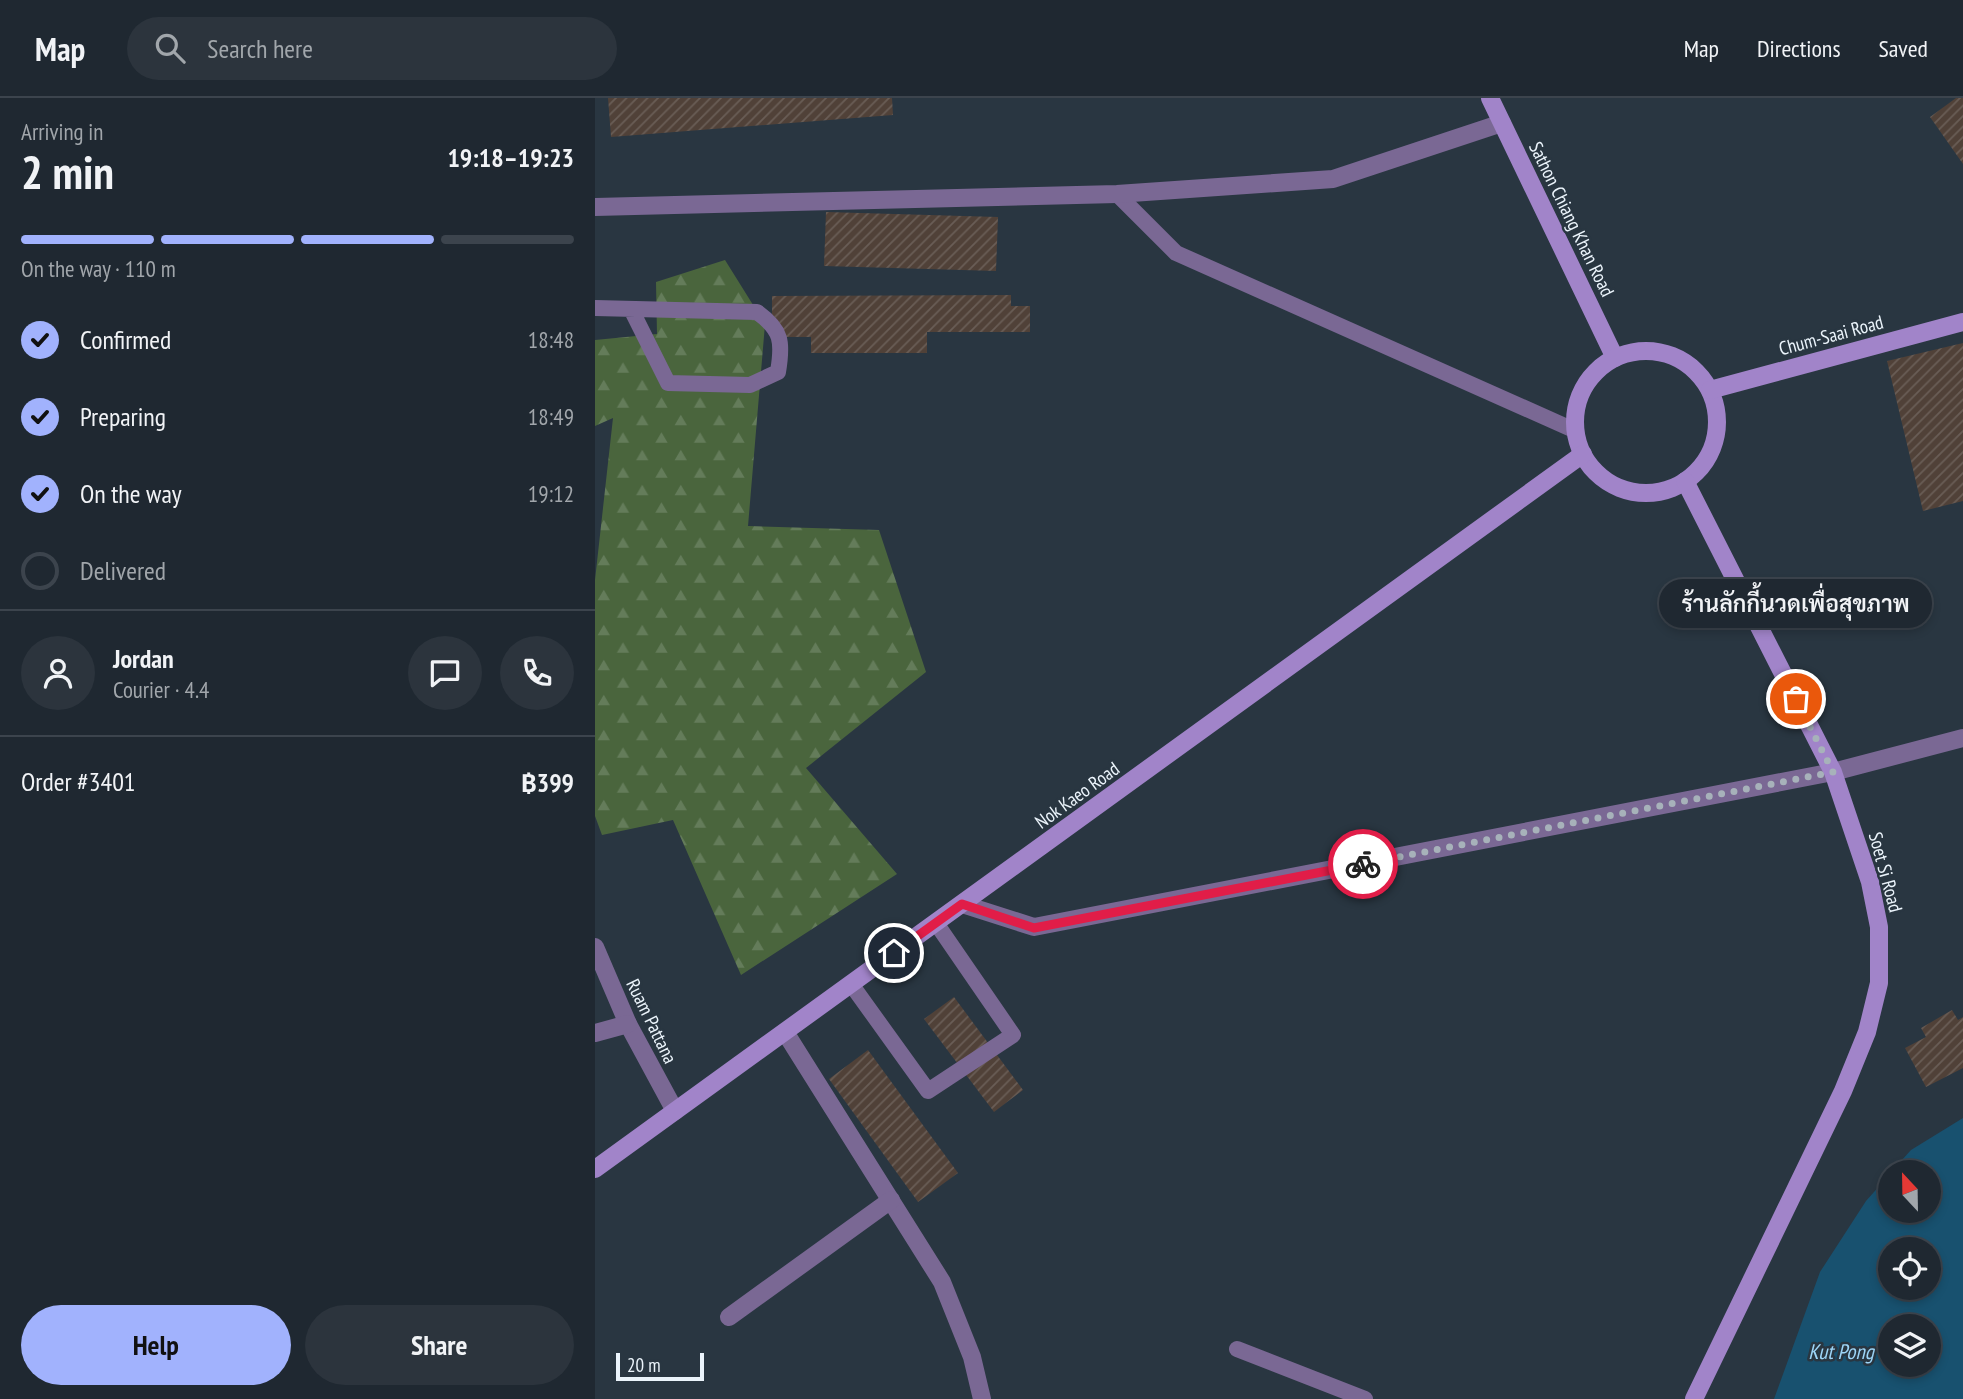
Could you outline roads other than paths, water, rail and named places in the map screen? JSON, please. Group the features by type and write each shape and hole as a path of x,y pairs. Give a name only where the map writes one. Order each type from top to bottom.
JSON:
{"main road":[{"name":"Sathon Chiang Khan Road","path":"1490,98 1615,358"},
{"name":"Chum-Saai Road","path":"1710,390 1963,322"},
{"path":"1637,351 1659,352 1679,359 1697,372 1710,390 1716,409 1717,430 1712,450 1701,467 1685,481 1664,491 1640,493 1616,486 1597,473 1583,454 1576,430 1576,409 1584,388 1597,370 1615,358 1637,351"},
{"name":"Nok Kaeo Road","path":"595,1169 1583,454"},
{"name":"Soet Si Road","path":"1685,481 1833,772 1870,882 1879,927 1879,983 1867,1032 1843,1091 1695,1399"}],"street":[{"path":"595,207 1117,194 1333,179 1502,123"},
{"path":"962,904 1034,928 1833,772 1963,738"},
{"name":"Ruam Pattana","path":"595,947 628,1024 675,1111"},
{"path":"595,1033 628,1024"},
{"path":"785,1032 943,1282 972,1357 982,1399"},
{"path":"729,1317 891,1200"}],"lane":[{"path":"1117,194 1176,254 1576,430"},
{"path":"595,308 757,312 774,324 778,335 782,347 778,372 750,385 668,383 631,309"},
{"path":"851,984 928,1091 1013,1035 936,922"},
{"path":"1237,1349 1364,1399"}],"water":[{"name":"Kut Pong","path":"1963,1118 1963,1399 1774,1399 1820,1272 1866,1201 1878,1188 1878,1223 1941,1223 1941,1160 1902,1160 1911,1150"}],"place":[{"name":"ร้านลักกี้นวดเพื่อสุขภาพ","path":"1796,699"}]}
